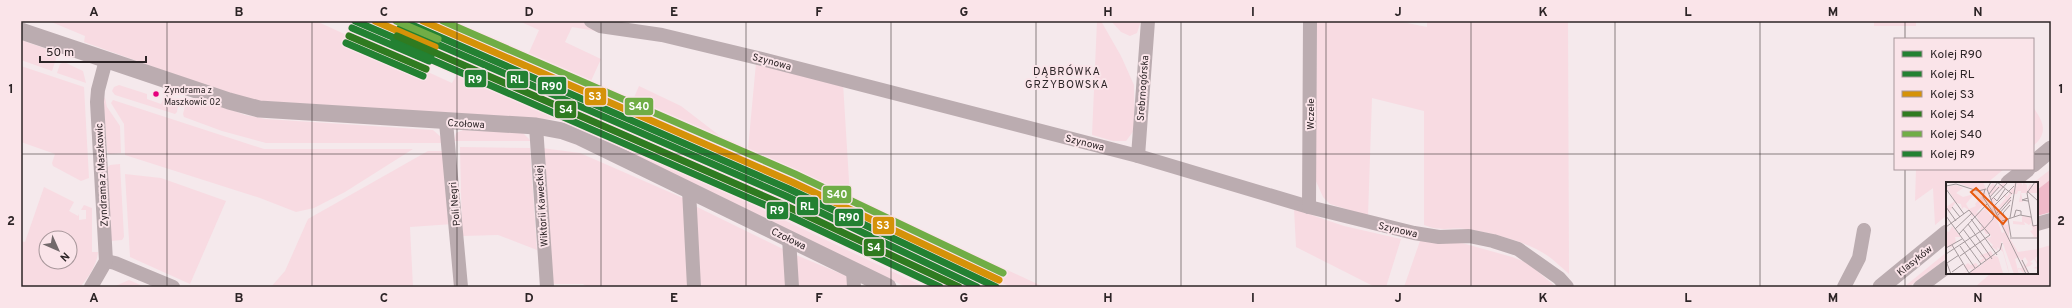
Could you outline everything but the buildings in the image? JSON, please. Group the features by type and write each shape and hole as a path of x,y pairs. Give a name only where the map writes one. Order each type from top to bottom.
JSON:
{"street":[{"name":"Szynowa","path":"591,21 600,26 707,45 1138,156 1309,207 1414,233 1439,237 1469,236 1493,241 1518,249 1559,278 1567,287"},
{"name":"Srebrnogórska","path":"1138,156 1148,21"},
{"name":"Wczele","path":"1309,207 1310,21"},
{"name":"Czołowa","path":"21,31 236,103 259,109 446,122 536,126 563,131 580,137 888,287"},
{"name":"Zyndrama z Maszkowic","path":"106,60 98,90 97,102 106,261"},
{"name":"Poli Negri","path":"446,122 461,287"},
{"name":"Wiktorii Kaweckiej","path":"536,126 546,287"},
{"path":"2034,163 2051,149"},
{"path":"2010,182 2026,170"},
{"path":"689,190 694,287"},
{"path":"2038,224 2051,220"},
{"path":"1844,287 1858,258 1864,230"},
{"name":"Klasyków","path":"1881,287 1946,234"},
{"path":"789,238 792,287"},
{"path":"91,287 106,261 116,263 173,287"},
{"path":"1920,287 1946,268"},
{"path":"853,270 854,287"}],"shaded area":[{"path":"49,21 316,21 452,83 457,74 479,83 721,190 925,287 906,287 559,120 246,100 84,42 85,36"},
{"path":"431,21 442,21 527,57 539,30 519,21 581,21 596,31 572,27 565,42 601,59 591,81 632,102 639,86 681,106 720,136 748,149 756,63 843,83 850,197 1044,287 1011,287 652,116"},
{"path":"1097,21 1101,21 1121,56 1134,85 1135,129 1126,141 1113,141 1092,135"},
{"path":"1111,21 1141,21 1137,33 1130,36 1121,32"},
{"path":"1317,21 1397,21 1427,27 1427,21 1568,21 1569,274 1548,256 1520,242 1475,230 1445,229 1424,225 1424,111 1372,98 1368,216 1330,204 1323,197 1315,179"},
{"path":"1874,21 1916,21 1916,26 1874,26"},
{"path":"21,40 58,53 52,71 21,60"},
{"path":"64,62 83,71 86,83 57,73 60,64"},
{"path":"21,66 84,87 89,178 81,181 53,166 52,163 55,154 21,142"},
{"path":"119,85 147,94 147,99 161,104 163,100 178,105 177,112 175,114 115,95 112,91 114,87"},
{"path":"103,97 105,98 107,107 120,126 121,153 109,154 107,151"},
{"path":"113,100 264,149 413,149 345,192 314,208 296,212 260,198 125,155 124,124 111,103"},
{"path":"186,102 227,108 245,115 266,119 433,130 441,137 443,143 266,143 222,131 184,117 183,114"},
{"path":"2034,109 2042,122 2043,127 2043,132 2034,145"},
{"path":"463,130 523,133 531,141 454,141 456,133"},
{"path":"460,147 530,148 537,250 498,235 462,236"},
{"path":"542,148 580,153 683,198 689,287 588,287 583,284 548,284"},
{"path":"428,151 446,151 453,224 410,227 413,287 271,287 285,271 308,219"},
{"path":"120,164 124,237 122,240 111,241 107,168 110,165"},
{"path":"2051,169 2051,179 2038,189 2038,182 2034,182"},
{"path":"1916,170 2003,170 1988,182 1946,182 1946,216 1935,225 1933,188 1915,201"},
{"path":"125,174 161,178 226,201 190,284 130,257"},
{"path":"2051,179 2051,212 2038,216 2038,189"},
{"path":"44,187 74,202 69,211 78,216 79,214 79,220 86,219 86,210 81,210 84,205 92,208 92,252 98,252 92,271 80,287 21,287 21,241 25,242"},
{"path":"693,205 785,250 787,287 698,287"},
{"path":"1294,209 1344,226 1401,239 1386,287 1375,287 1296,247"},
{"path":"1421,238 1455,241 1512,257 1528,263 1556,287 1404,287"},
{"path":"2051,245 2051,287 1975,287 1990,274 2038,274 2038,249"},
{"path":"1946,253 1946,259 1909,287 1904,287"},
{"path":"796,255 849,277 850,287 798,287"},
{"path":"129,280 145,287 113,287"}],"rail line":[{"name":"R90","path":"355,21 432,54"},
{"name":"S3","path":"375,21 435,47"},
{"name":"S40","path":"396,21 438,39"},
{"name":"R90","path":"403,21 789,189 996,287"},
{"name":"S3","path":"423,21 792,182 999,280"},
{"name":"S40","path":"443,21 795,174 1003,273"},
{"name":"RL","path":"352,28 429,61"},
{"name":"RL","path":"400,28 786,196 977,287"},
{"name":"S4","path":"349,36 426,69"},
{"name":"S4","path":"397,36 782,204 959,287"},
{"name":"R9","path":"346,43 423,76"},
{"name":"R9","path":"393,43 779,211 940,287"}],"place":[{"name":"Zyndrama z Maszkowic 02","path":"156,94"}],"district":[{"name":"DĄBRÓWKA GRZYBOWSKA","path":"1067,77"}]}
